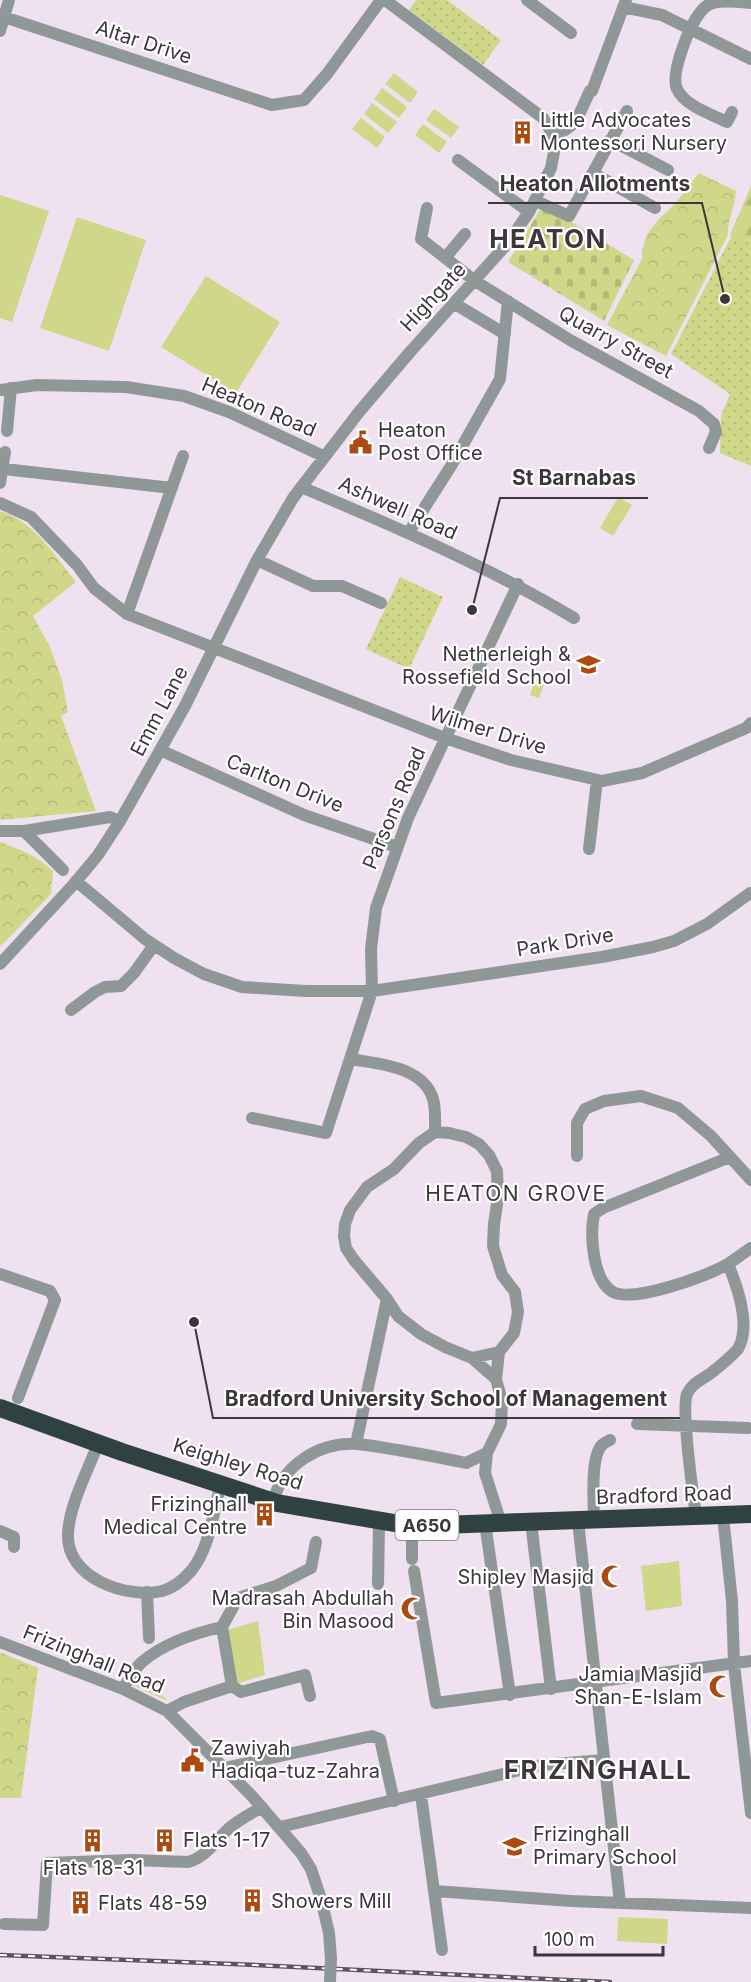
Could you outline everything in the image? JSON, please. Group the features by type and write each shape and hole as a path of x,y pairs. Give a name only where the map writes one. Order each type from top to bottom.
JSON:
{"highway":[{"name":"Keighley Road","path":"0,1408 273,1502 412,1526 586,1520"},
{"name":"Bradford Road","path":"586,1520 751,1514"}],"street":[{"path":"0,31 9,0"},
{"path":"383,0 543,118 553,135 566,131 576,121 592,91 624,3 662,15 751,59"},
{"name":"Altar Drive","path":"4,16 272,105 304,100 327,74 383,0"},
{"path":"732,112 727,122 693,105 678,91 675,76 699,13 713,3 727,1 751,3"},
{"path":"532,2 571,33"},
{"path":"536,201 569,216 627,111"},
{"name":"Highgate","path":"324,456 410,352 507,244 536,201 551,168 554,152 553,135"},
{"path":"610,140 668,170"},
{"path":"458,160 529,212"},
{"path":"593,173 655,208"},
{"name":"Quarry Street","path":"427,208 421,239 475,281 570,340 699,411 714,424 717,432 709,448"},
{"path":"445,258 465,234"},
{"path":"409,532 451,466 500,379 508,301"},
{"path":"455,304 505,334"},
{"name":"Heaton Road","path":"5,389 48,385 126,387 184,396 230,412 324,456"},
{"path":"5,389 7,432"},
{"path":"0,483 5,452"},
{"path":"127,614 183,456"},
{"name":"Emm Lane","path":"0,964 98,855 120,821 214,649 257,560 282,515 324,456"},
{"path":"4,469 172,488"},
{"name":"Ashwell Road","path":"301,487 409,532 518,584 574,618"},
{"name":"Wilmer Drive","path":"0,503 31,518 77,565 94,588 127,614 445,738 511,760 602,781 642,773 746,728 751,723"},
{"path":"257,560 314,586 342,586 381,603"},
{"name":"Parsons Road","path":"372,991 371,949 375,908 408,818 518,584"},
{"name":"Carlton Drive","path":"160,750 304,815 397,847"},
{"path":"589,849 597,780"},
{"path":"0,831 24,831 110,817 120,821"},
{"path":"24,831 63,870"},
{"name":"Park Drive","path":"76,881 154,945 204,974 242,987 306,992 372,991 602,957 674,941 707,924 750,893"},
{"path":"71,1010 105,987 121,986 134,973 154,945"},
{"path":"252,1118 326,1133 372,991"},
{"path":"350,1059 398,1068 416,1077 433,1098 435,1132"},
{"path":"577,1156 577,1123 585,1109 604,1101 641,1096 678,1108 711,1136 751,1180"},
{"path":"496,1379 472,1358 421,1334 398,1316 346,1248 345,1224 356,1199 367,1187 394,1169 419,1143 435,1132 449,1132 479,1144 489,1155 497,1171 498,1198 493,1246 502,1275 515,1292 518,1312 514,1333 499,1352 496,1379 502,1401 501,1424 487,1453 485,1473 493,1523 510,1695"},
{"path":"730,1157 603,1208 594,1214 591,1230 595,1260 603,1281 612,1292 627,1295 650,1292 711,1274 751,1248"},
{"path":"696,1516 686,1396 692,1385 740,1348 747,1346 748,1332 743,1301 728,1264"},
{"path":"0,1274 50,1291 55,1300 18,1398"},
{"path":"356,1444 387,1299"},
{"path":"472,1358 499,1352"},
{"path":"637,1424 748,1428"},
{"path":"610,1440 603,1444 598,1452 594,1488 586,1520 596,1683 620,1903"},
{"path":"98,1443 70,1521 68,1536 70,1549 90,1577 115,1587 147,1592 161,1591 172,1587 191,1571 204,1546 220,1484"},
{"path":"273,1502 281,1480 292,1467 309,1455 329,1446 356,1444 440,1457 466,1463 485,1473"},
{"path":"466,1463 487,1453"},
{"path":"723,1516 732,1601 734,1664 751,1813"},
{"path":"378,1584 379,1522"},
{"path":"531,1522 551,1689"},
{"path":"412,1526 413,1565 436,1703 510,1695 751,1661"},
{"path":"0,1532 14,1537 14,1547"},
{"path":"310,1696 305,1675 241,1692 232,1686 222,1627 238,1598 276,1586 311,1568 316,1542"},
{"path":"147,1592 149,1638"},
{"path":"123,1689 141,1663 156,1653 195,1633 222,1627"},
{"name":"Frizinghall Road","path":"0,1642 123,1689 167,1711 262,1807 302,1853 311,1869 329,1934 330,1982"},
{"path":"167,1711 184,1702 232,1686"},
{"path":"224,1768 372,1736 380,1739 394,1801"},
{"path":"280,1827 541,1766 604,1760"},
{"path":"420,1795 442,1950"},
{"path":"4,1924 43,1925 47,1863 132,1860 188,1862 206,1852 232,1825 262,1807"},
{"path":"435,1891 620,1903 751,1908"}],"green space":[{"path":"416,0 447,0 501,40 483,65 409,10"},
{"path":"394,73 418,92 410,103 385,84"},
{"path":"382,88 407,107 399,118 374,99"},
{"path":"372,103 397,122 388,133 364,114"},
{"path":"434,109 459,127 451,138 426,120"},
{"path":"361,118 385,137 377,148 352,129"},
{"path":"423,124 447,142 439,153 415,135"},
{"path":"699,173 736,191 735,197 728,235 666,356 607,325 642,259 645,240 649,232"},
{"path":"751,186 751,244 730,235"},
{"path":"0,195 49,211 12,322 0,318"},
{"path":"543,205 634,260 604,321 508,262"},
{"path":"77,217 146,240 109,351 40,328"},
{"path":"732,235 751,244 751,466 720,453 721,416 730,394 671,354"},
{"path":"206,276 280,322 236,393 161,347"},
{"path":"618,497 632,505 613,536 600,528"},
{"path":"0,511 24,523 34,531 76,582 33,616 49,645 62,680 68,712 61,716 96,811 0,820"},
{"path":"400,577 443,597 409,669 366,649"},
{"path":"537,676 546,679 539,698 530,695"},
{"path":"0,842 41,861 53,871 51,894 0,947"},
{"path":"679,1561 682,1606 646,1611 641,1566"},
{"path":"258,1621 265,1675 236,1684 227,1630"},
{"path":"0,1652 38,1668 21,1798 0,1798"},
{"path":"135,1678 167,1699 135,1686"},
{"path":"618,1917 668,1919 667,1944 617,1941"}],"railway":[{"path":"0,1955 610,1982"}],"place":[{"name":"Little Advocates Montessori Nursery","path":"522,132"},
{"name":"Heaton Allotments","path":"725,299"},
{"name":"Heaton Post Office","path":"360,442"},
{"name":"St Barnabas","path":"472,610"},
{"name":"Netherleigh & Rossefield School","path":"589,665"},
{"name":"Bradford University School of Management","path":"194,1322"},
{"name":"Frizinghall Medical Centre","path":"265,1515"},
{"name":"Shipley Masjid","path":"612,1577"},
{"name":"Madrasah Abdullah Bin Masood","path":"412,1609"},
{"name":"Jamia Masjid Shan-E-Islam","path":"720,1686"},
{"name":"Zawiyah Hadiqa-tuz-Zahra","path":"193,1760"},
{"name":"Flats 18-31","path":"93,1840"},
{"name":"Flats 1-17","path":"165,1840"},
{"name":"Frizinghall Primary School","path":"515,1846"},
{"name":"Showers Mill","path":"253,1901"},
{"name":"Flats 48-59","path":"80,1903"}],"district":[{"name":"HEATON","path":"548,238"},
{"name":"HEATON GROVE","path":"516,1193"},
{"name":"FRIZINGHALL","path":"598,1769"}]}
